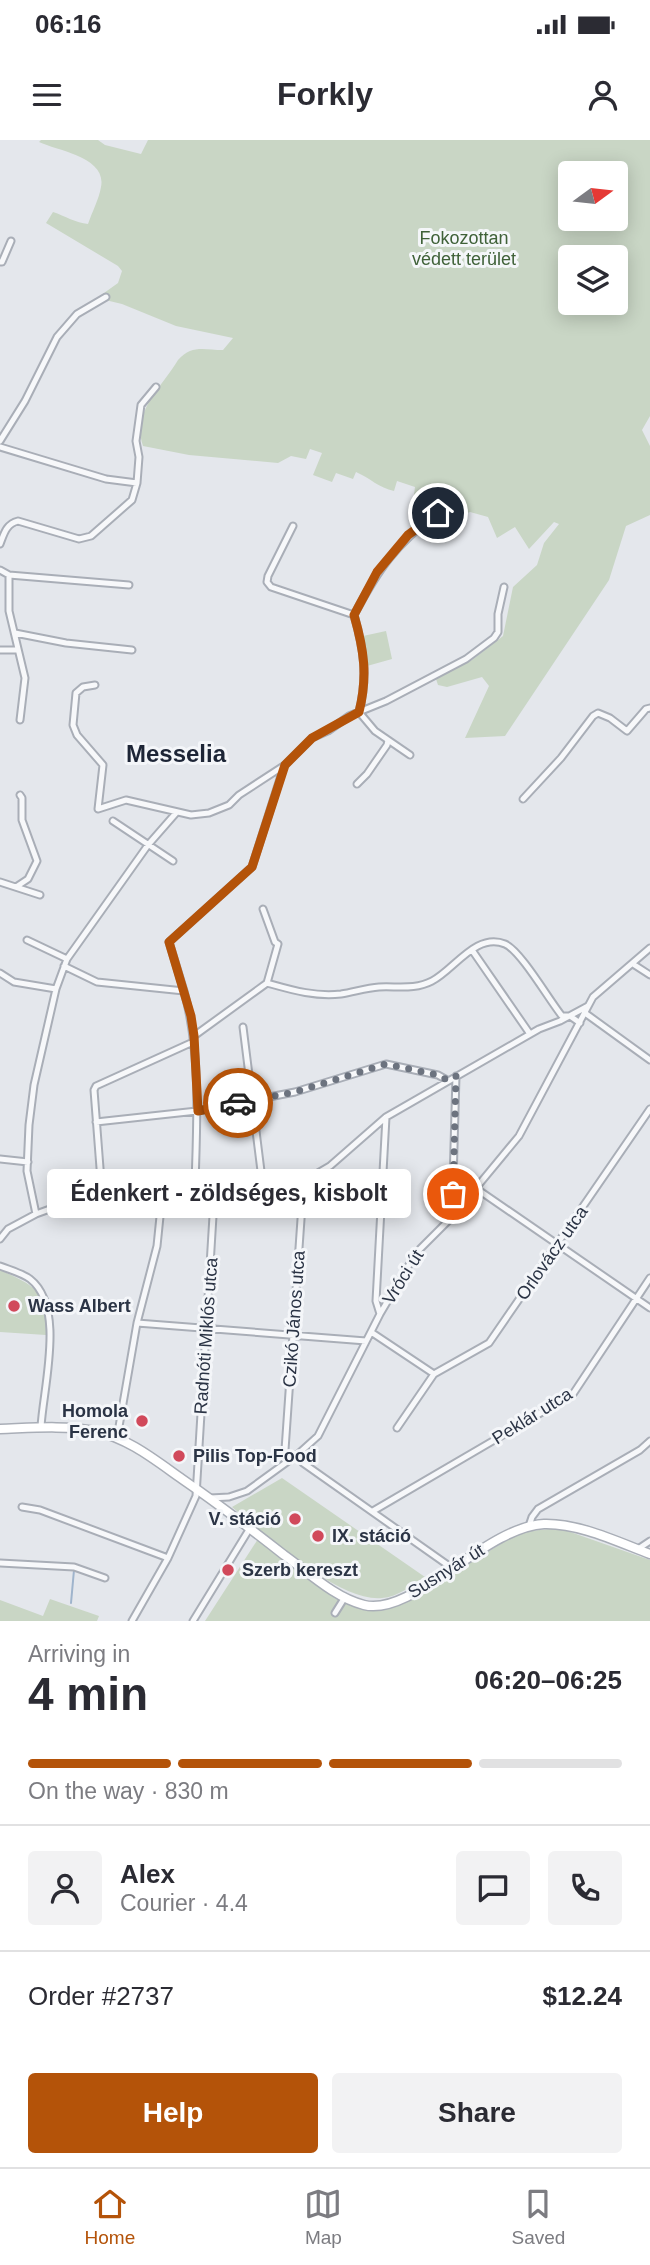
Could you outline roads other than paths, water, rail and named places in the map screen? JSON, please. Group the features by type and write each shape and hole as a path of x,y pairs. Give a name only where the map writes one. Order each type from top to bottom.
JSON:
{"street":[{"path":"0,262 11,241"},
{"path":"0,441 24,403 57,337 77,314 106,297"},
{"path":"0,544 6,529 12,522 18,521 79,538 91,536 132,500 137,483 139,457 136,441 141,405 156,387"},
{"path":"0,447 106,479 137,483"},
{"path":"359,712 366,678 354,615 377,572 408,535 438,513"},
{"path":"293,526 268,576 271,587 354,615"},
{"path":"0,570 9,575 129,585"},
{"path":"9,575 7,600 24,678 20,720"},
{"path":"95,685 83,687 76,693 73,725 77,735 103,765 97,805 99,808 126,800 176,813 209,813 229,805 239,795 285,765 312,738 466,659 494,638 498,632 498,614 504,587"},
{"path":"15,633 66,643 132,650"},
{"path":"0,650 18,650"},
{"path":"523,799 561,758 593,716 603,714 627,731 646,709 650,708"},
{"path":"359,712 375,731 410,755"},
{"path":"357,784 367,774 388,740"},
{"path":"195,1184 198,1111 194,1039 184,991 169,942 252,867 285,765"},
{"path":"16,887 28,879 37,861 22,820 20,794"},
{"path":"36,1214 28,1181 34,1085 56,989 66,959 148,845 176,813"},
{"path":"113,821 173,861"},
{"path":"0,882 40,895"},
{"path":"102,1194 96,1086 194,1039 267,983 278,944 262,909"},
{"path":"27,940 66,959"},
{"path":"267,983 316,995 341,994 377,987 414,987 433,981 471,950 495,941 511,947 562,1016 570,1016 580,1023"},
{"name":"Vróci út","path":"209,1498 229,1497 247,1491 318,1436 380,1314 415,1253 477,1189 519,1136 593,998 650,948"},
{"path":"471,950 530,1034"},
{"path":"633,964 650,975"},
{"path":"64,966 97,982 184,991"},
{"path":"0,973 14,982 56,989"},
{"path":"0,1239 8,1228 36,1214 83,1197 318,1173 330,1166 386,1117 530,1034 589,1005"},
{"path":"585,1013 650,1060"},
{"path":"243,1027 262,1179"},
{"path":"96,1122 198,1111 295,1092 386,1064 428,1072 447,1080"},
{"path":"452,1217 456,1076"},
{"name":"Orlovácz utca","path":"397,1428 433,1374 489,1343 650,1109"},
{"path":"380,1314 376,1301 386,1117"},
{"path":"0,1159 28,1161"},
{"name":"Czikó János utca","path":"289,1460 285,1450 304,1176"},
{"name":"Radnóti Miklós utca","path":"132,1621 167,1558 196,1496 215,1183"},
{"path":"117,1438 137,1323 154,1262 163,1187"},
{"path":"477,1189 650,1308"},
{"path":"0,1266 31,1280 48,1309 50,1342 41,1427"},
{"name":"Peklár utca","path":"373,1511 573,1394 650,1278"},
{"path":"137,1323 366,1342"},
{"path":"371,1332 433,1374"},
{"name":"Susnyár út","path":"0,1429 77,1428 117,1438 146,1454 209,1498 319,1581 362,1605 386,1605 405,1597 500,1538 529,1526 566,1526 650,1554"},
{"path":"529,1526 538,1509 640,1450 650,1441"},
{"path":"298,1454 303,1463 452,1569"},
{"path":"223,1509 229,1497"},
{"path":"22,1507 40,1510 167,1558"},
{"path":"193,1621 250,1528"},
{"path":"637,1549 650,1541"},
{"path":"0,1563 74,1567 105,1578"},
{"path":"335,1613 345,1597"}],"waterway":[{"path":"71,1603 74,1570"}],"place":[{"name":"Édenkert - zöldséges, kisbolt","path":"453,1194"},
{"name":"Wass Albert","path":"14,1306"},
{"name":"Homola Ferenc","path":"142,1421"},
{"name":"Pilis Top-Food","path":"179,1456"},
{"name":"V. stáció","path":"295,1519"},
{"name":"IX. stáció","path":"318,1536"},
{"name":"Szerb kereszt","path":"228,1570"}],"district":[{"name":"Messelia","path":"176,753"}],"park label":[{"name":"Fokozottan védett terület","path":"464,248"}]}
